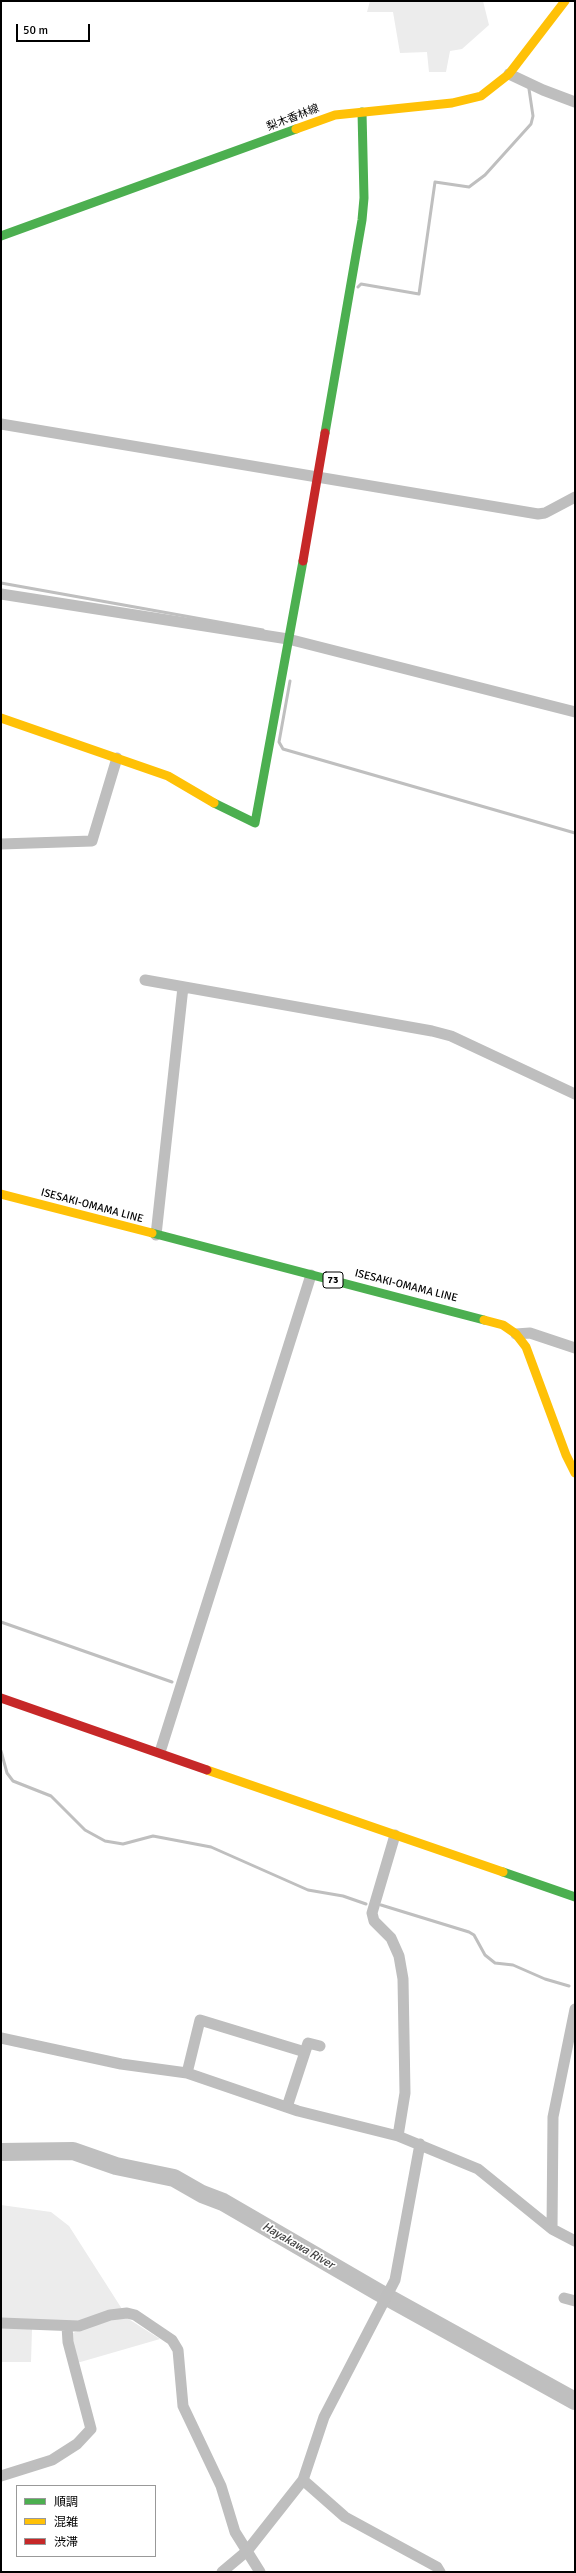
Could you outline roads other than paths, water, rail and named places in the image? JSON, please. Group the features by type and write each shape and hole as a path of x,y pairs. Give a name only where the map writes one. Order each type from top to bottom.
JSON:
{"street":[{"name":"梨木香林線","path":"1,236 331,116 472,99 495,87 509,74 566,1"},
{"path":"509,74 543,90 575,102"},
{"path":"1,718 168,776 238,816 255,823 362,220 364,198 362,112"},
{"path":"1,424 538,514 545,514 575,497"},
{"path":"1,594 288,639 575,712"},
{"path":"1,844 92,841 117,758"},
{"path":"145,980 251,997 445,1035 575,1094"},
{"path":"156,1235 183,987"},
{"name":"ISESAKI-OMAMA LINE","path":"1,1194 493,1321 516,1334 531,1359 566,1455 575,1472"},
{"path":"160,1752 311,1275"},
{"path":"516,1334 535,1334 575,1348"},
{"path":"1,1698 575,1897"},
{"path":"395,1835 372,1913 374,1920 391,1938 399,1956 403,1979 405,2093 398,2136"},
{"path":"552,2229 554,2214 552,2128 575,2009"},
{"path":"187,2072 200,2020 305,2052"},
{"path":"1,2038 121,2064 187,2072 287,2107 398,2136 478,2169 552,2229 575,2241"},
{"path":"287,2107 308,2043 320,2046"},
{"path":"222,2572 247,2551 303,2480 324,2417 390,2289 398,2268 420,2144"},
{"path":"564,2298 575,2301"},
{"path":"1,2323 66,2326 84,2325 110,2315 127,2313 135,2315 176,2343 180,2356 183,2406 221,2486 235,2532 260,2572"},
{"path":"1,2476 52,2460 77,2444 91,2429 68,2342 66,2326"},
{"path":"303,2480 345,2517 437,2567 440,2572"}],"waterway":[{"path":"358,287 361,284 419,294 435,182 469,187 485,175 531,124 533,116 529,89"},
{"path":"1,583 263,630"},
{"path":"290,681 279,742 283,749 575,833"},
{"path":"1,1622 172,1682"},
{"path":"1,1751 7,1773 13,1781 51,1796 85,1830 105,1841 123,1844 153,1836 211,1847 308,1890 343,1896 366,1904"},
{"path":"381,1905 469,1932 474,1935 485,1955 495,1963 513,1965 545,1979 569,1986"},
{"name":"Hayakawa River","path":"1,2152 73,2151 116,2166 174,2178 202,2194 223,2202 378,2292 575,2401"}]}
